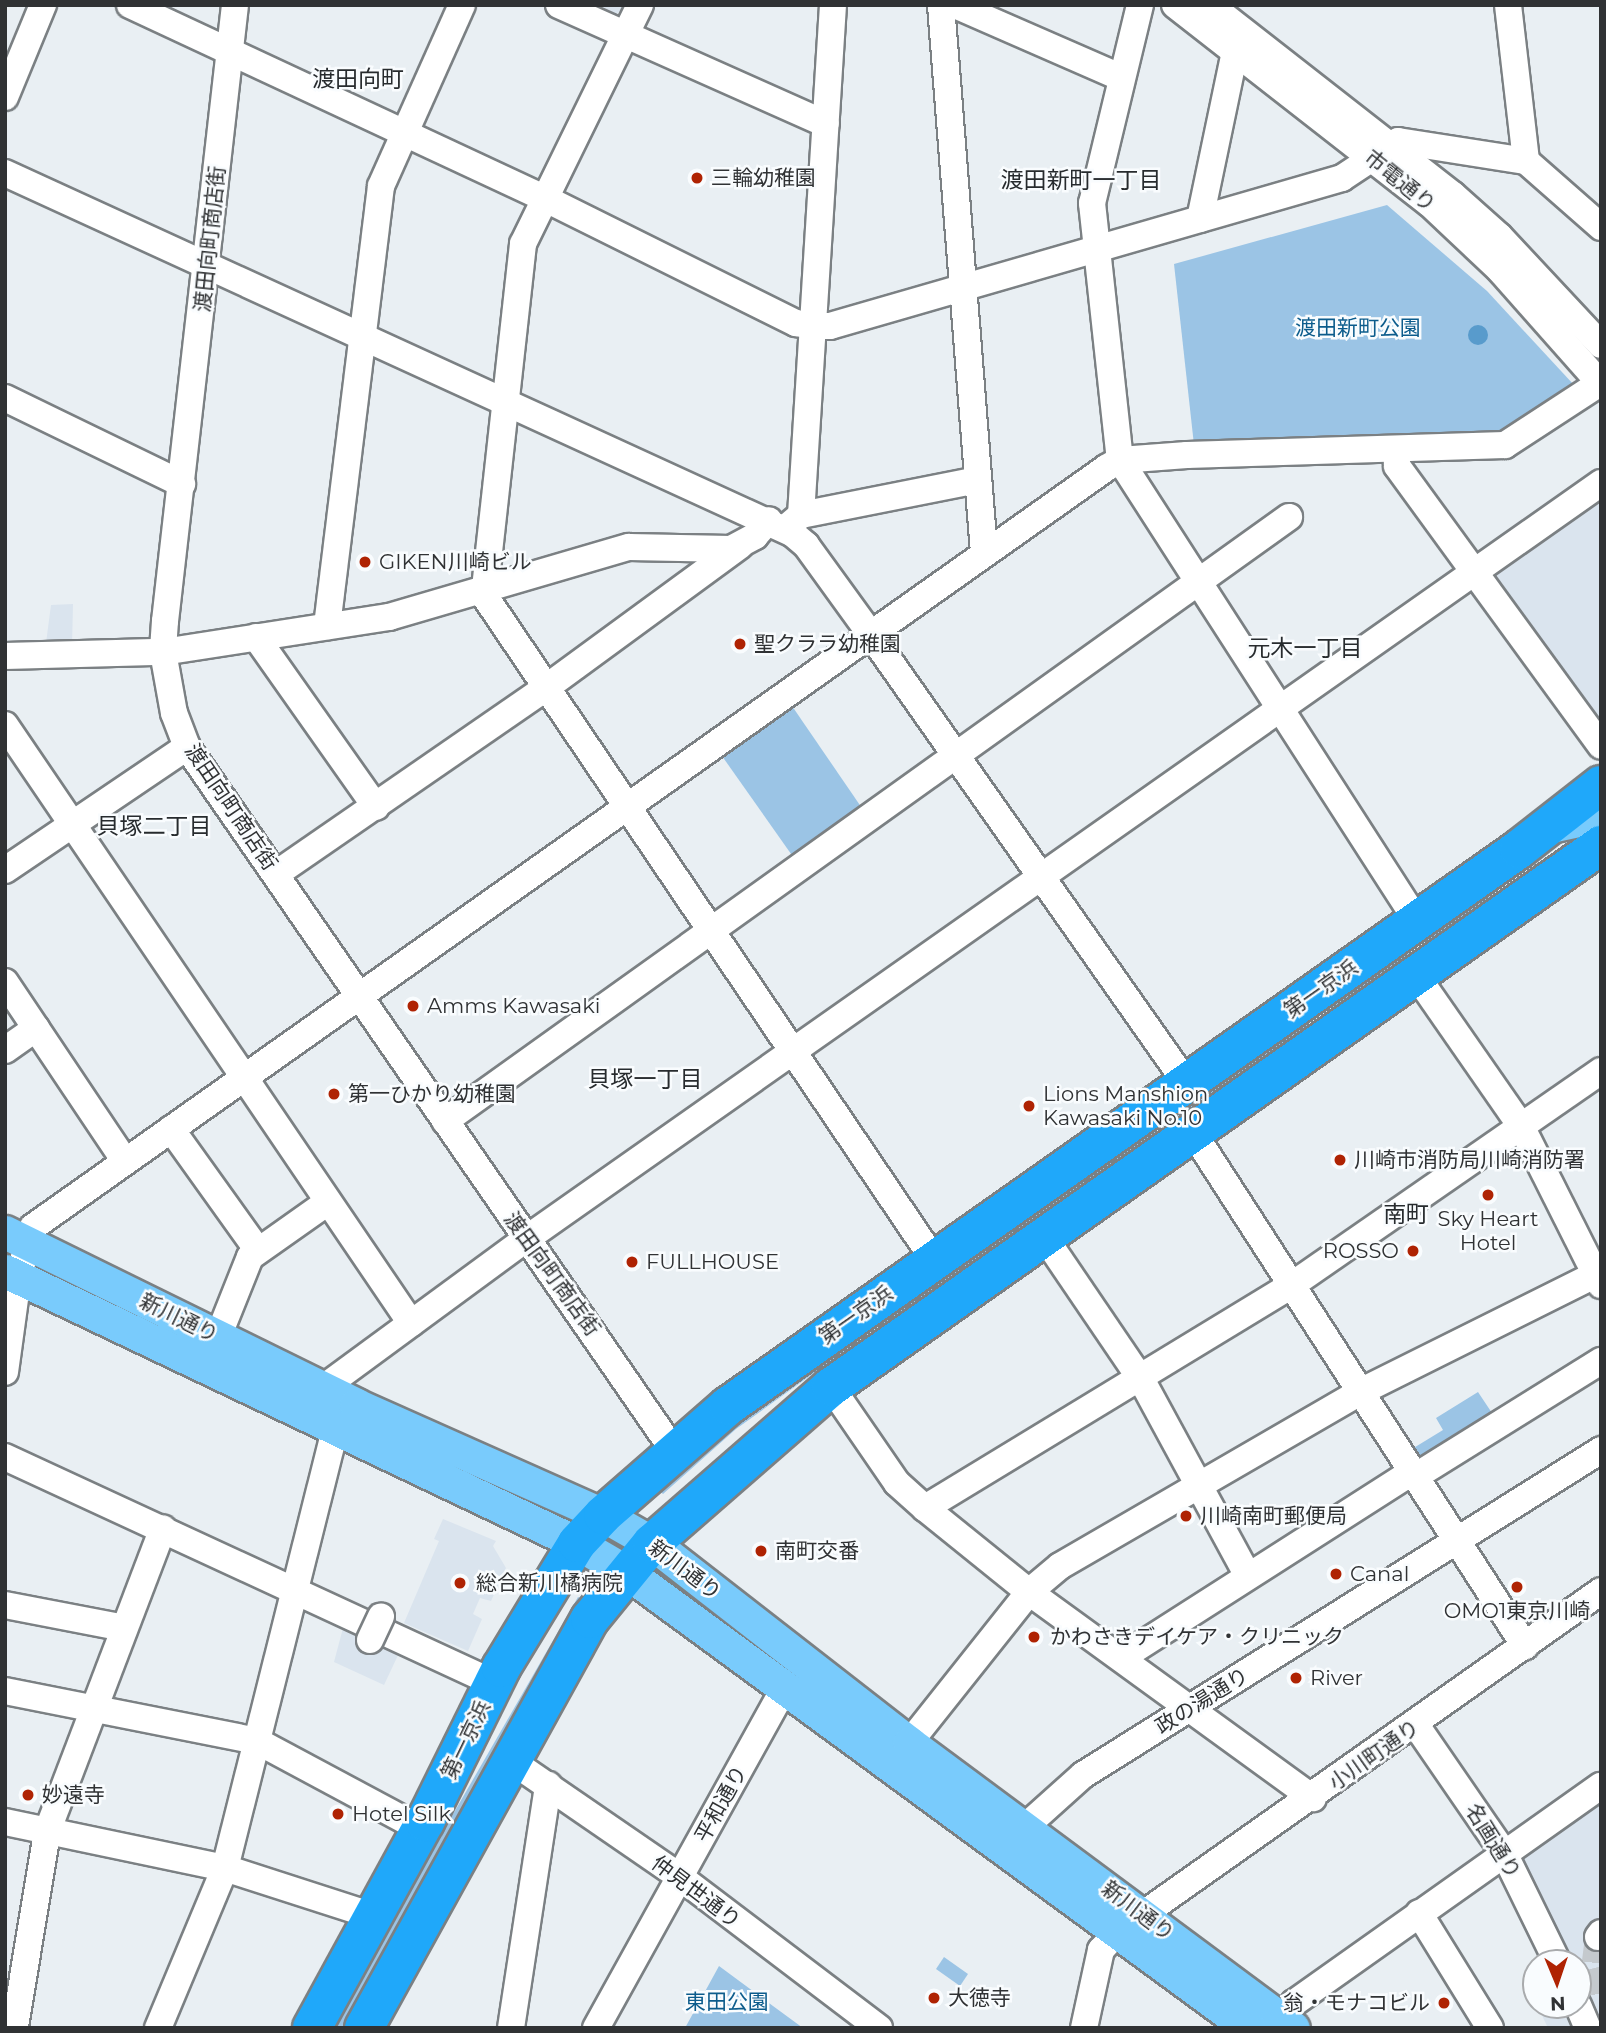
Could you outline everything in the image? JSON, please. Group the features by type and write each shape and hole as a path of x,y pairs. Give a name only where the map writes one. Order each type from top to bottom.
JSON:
{"highway":[{"name":"第一京浜","path":"312,2028 421,1829 494,1684 577,1543 603,1515 728,1406 1551,826 1601,785"},
{"name":"第一京浜","path":"364,2028 590,1619 625,1572 652,1544 831,1387 1601,845"}],"main road":[{"path":"1551,826 1601,815"},
{"name":"新川通り","path":"16,1238 323,1388 603,1515 652,1544 909,1743 1025,1827 1120,1932 1288,2024"},
{"name":"新川通り","path":"12,1274 577,1543 625,1572 1249,2028"},
{"path":"323,1388 335,1430"}],"street":[{"path":"5,97 43,5"},
{"path":"130,5 542,197 796,323 813,326 830,326 1342,178 1380,150 1413,141 1526,162 1601,227"},
{"name":"渡田向町商店街","path":"235,5 163,652 174,713 187,747 674,1451"},
{"path":"327,626 381,186 462,5"},
{"path":"559,5 826,124"},
{"path":"640,5 542,197 523,244 483,587 509,635 547,687 934,1260"},
{"path":"785,521 813,326 833,5"},
{"path":"941,5 984,552"},
{"path":"955,5 1120,77"},
{"path":"1140,5 1093,183 1097,249 1121,460 1279,710 1417,921"},
{"name":"市電通り","path":"1175,5 1235,52 1380,150 1499,236 1601,345"},
{"name":"市電通り","path":"1210,5 1380,150 1551,324 1600,383"},
{"path":"1508,5 1526,162"},
{"path":"1200,219 1235,52"},
{"path":"5,173 208,262 503,400 785,521 806,545 869,632 1187,1084"},
{"path":"5,1372 16,1238 869,632 1121,460 1505,446 1600,383"},
{"path":"5,398 182,484"},
{"path":"1396,450 1397,466 1601,746"},
{"path":"276,874 547,687 742,545 785,521 978,480"},
{"path":"323,1388 526,1239 795,1054 1279,710 1476,575 1601,483"},
{"path":"445,1121 1289,517"},
{"path":"5,656 163,652 256,638 389,617 483,587 629,547 731,549 742,545"},
{"path":"256,638 376,807"},
{"path":"5,725 411,1323"},
{"path":"5,870 187,747"},
{"path":"909,1743 1030,1592 1060,1566 1362,1391 1599,1277 1521,1126 1416,975"},
{"path":"5,982 124,1160"},
{"path":"5,1050 36,1028"},
{"path":"925,1508 1292,1285 1601,1071"},
{"path":"171,1129 257,1249"},
{"path":"1194,1134 1525,1646"},
{"path":"218,1337 257,1249 328,1202"},
{"path":"1045,1238 1141,1379 1248,1576"},
{"path":"1121,1658 1404,1477 1416,1476 1601,1360"},
{"path":"831,1387 897,1483 925,1508 1030,1592 1313,1798"},
{"path":"158,2028 225,1868 335,1430"},
{"name":"政の湯通り","path":"1025,1827 1083,1775 1601,1450"},
{"path":"5,1457 294,1588 494,1684"},
{"path":"14,2026 47,1832 163,1528"},
{"name":"小川町通り","path":"1120,1932 1416,1725 1601,1591"},
{"path":"5,1605 124,1628"},
{"name":"平和通り","path":"596,2028 783,1690"},
{"path":"5,1692 257,1741 421,1829"},
{"name":"名画通り","path":"1416,1725 1504,1853 1551,1949"},
{"name":"仲見世通り","path":"510,1760 680,1877 879,2028"},
{"path":"511,2028 548,1785"},
{"path":"1288,2024 1294,2003 1601,1786"},
{"path":"5,1822 225,1868 374,1916"},
{"path":"1419,1913 1490,2028"},
{"path":"1084,2028 1120,1932"}],"shaded area":[{"path":"582,5 625,5 612,19"},
{"path":"1478,325 1485,328 1488,335 1485,342 1478,345 1471,342 1468,335 1471,328"},
{"path":"1601,502 1601,727 1491,579"},
{"path":"73,604 72,646 46,643 51,605"},
{"name":"総合新川橘病院","path":"443,1519 496,1541 493,1546 506,1568 491,1601 480,1598 473,1614 482,1619 468,1651 404,1623 439,1541 434,1539"},
{"path":"343,1628 399,1653 384,1685 334,1662"},
{"path":"1601,1798 1601,2028 1548,2028 1544,2019 1592,2019 1592,1949 1557,1949 1519,1856"}],"green space":[{"name":"渡田新町公園","path":"1387,205 1487,291 1574,385 1509,435 1194,445 1174,264"},
{"path":"792,706 866,814 796,861 722,756"},
{"path":"1601,819 1601,828 1429,949 1420,936 1499,891"},
{"path":"1405,948 1413,960 1336,1014 1327,1002"},
{"path":"1303,1019 1312,1031 1177,1127 1168,1115"},
{"path":"1152,1126 1160,1139 956,1282 878,1327 736,1429 663,1494 657,1488 708,1442"},
{"path":"1478,1392 1496,1419 1417,1468 1407,1452 1443,1430 1436,1418"},
{"path":"578,1597 585,1600 346,2028 330,2028"},
{"path":"944,1957 968,1974 960,1986 936,1969"},
{"name":"東田公園","path":"719,1966 773,2006 803,2028 685,2028"}],"tunnel":[{"path":"1598,1937 1594,1968 1601,1997"}],"place":[{"name":"三輪幼稚園","path":"697,178"},
{"name":"GIKEN川崎ビル","path":"365,562"},
{"name":"聖クララ幼稚園","path":"740,644"},
{"name":"Amms Kawasaki","path":"413,1006"},
{"name":"第一ひかり幼稚園","path":"334,1094"},
{"name":"Lions Manshion Kawasaki No.10","path":"1029,1106"},
{"name":"川崎市消防局川崎消防署","path":"1340,1160"},
{"name":"Sky Heart Hotel","path":"1488,1195"},
{"name":"ROSSO","path":"1413,1251"},
{"name":"FULLHOUSE","path":"632,1262"},
{"name":"川崎南町郵便局","path":"1186,1516"},
{"name":"南町交番","path":"761,1551"},
{"name":"Canal","path":"1336,1574"},
{"name":"総合新川橘病院","path":"460,1583"},
{"name":"OMO1東京川崎","path":"1517,1587"},
{"name":"かわさきデイケア・クリニック","path":"1034,1637"},
{"name":"River","path":"1296,1678"},
{"name":"妙遠寺","path":"28,1795"},
{"name":"Hotel Silk","path":"338,1814"},
{"name":"大徳寺","path":"934,1998"},
{"name":"翁・モナコビル","path":"1444,2003"}],"district":[{"name":"渡田向町","path":"358,79"},
{"name":"渡田新町一丁目","path":"1081,180"},
{"name":"元木一丁目","path":"1305,648"},
{"name":"貝塚二丁目","path":"154,826"},
{"name":"貝塚一丁目","path":"645,1079"},
{"name":"南町","path":"1406,1214"}]}
